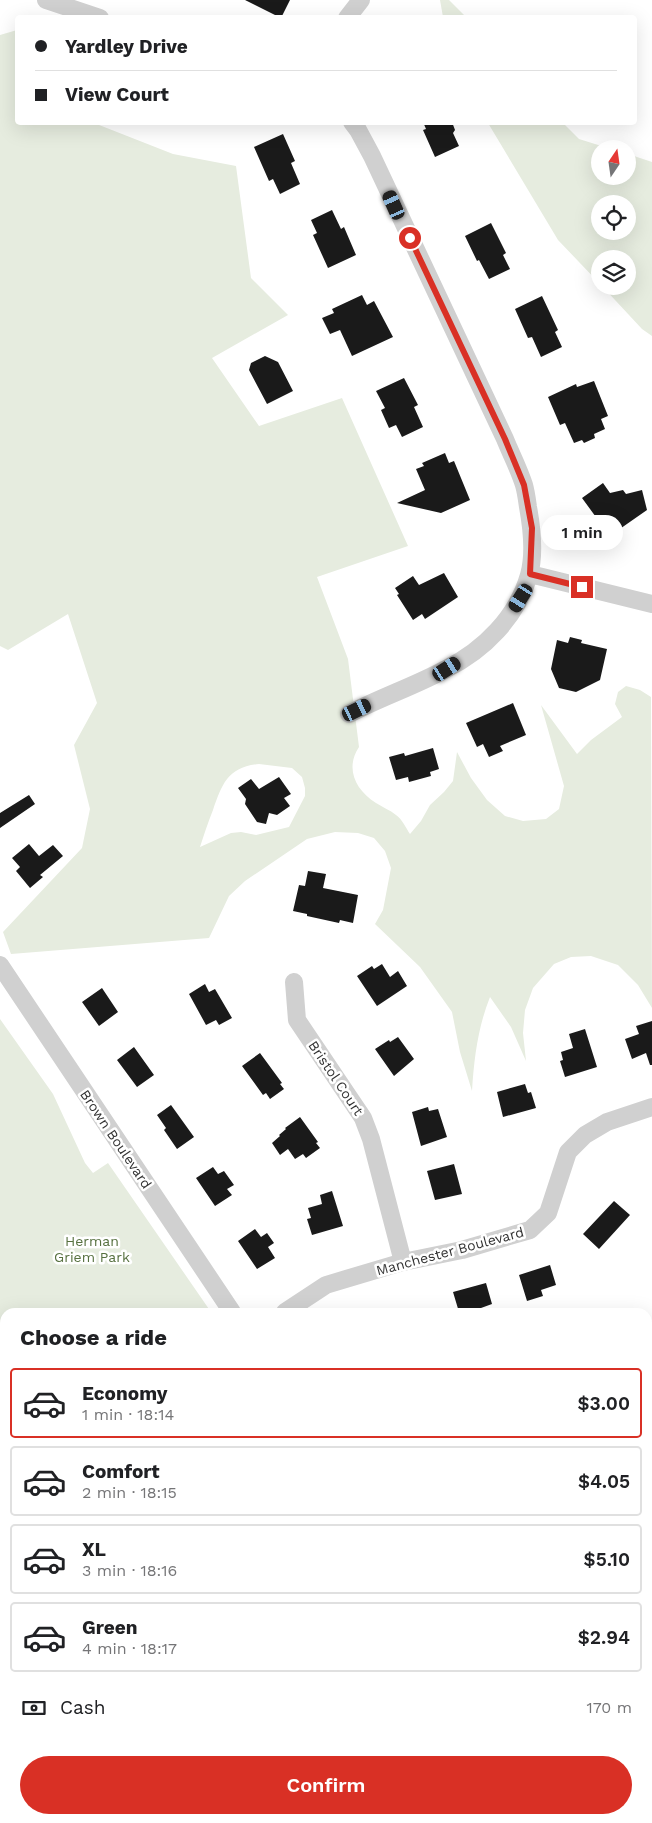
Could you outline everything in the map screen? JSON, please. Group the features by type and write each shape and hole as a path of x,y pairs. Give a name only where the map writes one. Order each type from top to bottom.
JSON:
{"street":[{"path":"46,0 91,15"},
{"path":"349,15 361,0"},
{"path":"349,714 447,669 480,648 507,621 521,598 530,574 532,528 524,485 505,439 372,156 354,125"},
{"path":"530,574 652,604"},
{"name":"Brown Boulevard","path":"0,965 229,1308"},
{"name":"Bristol Court","path":"294,982 297,1020 364,1118 403,1262"},
{"name":"Manchester Boulevard","path":"291,1308 326,1285 403,1262 462,1250 530,1230 548,1213 568,1152 586,1135 607,1122 652,1107"}],"green space":[{"path":"440,0 449,0 464,15 443,15"},
{"path":"15,31 15,125 99,125 173,154 236,166 251,278 288,315 212,358 259,426 342,398 408,546 317,577 348,659 359,747 353,763 353,771 354,778 363,792 398,817 410,834 421,821 430,805 453,781 457,752 471,778 487,800 505,816 523,821 546,819 559,809 564,786 541,705 577,754 591,740 622,717 615,704 618,692 626,686 640,690 651,697 652,1008 638,985 618,965 591,956 571,957 554,964 533,988 525,1010 523,1033 526,1061 511,1027 490,997 477,1043 472,1091 460,1052 452,1012 420,967 375,924 383,910 391,868 385,851 374,838 358,833 335,832 307,839 245,881 229,896 209,938 11,954 3,932 82,848 90,809 74,745 97,703 68,614 8,650 0,646 0,35","holes":["259,764 292,768 302,777 305,796 289,827 256,835 241,832 231,833 200,847 223,785 233,773 248,766"]},
{"path":"489,125 565,125 579,139 591,143 591,185 636,185 636,157 652,162 652,336 642,329 610,295 636,295 636,250 591,250 591,275 558,240"},
{"name":"Herman Griem Park","path":"0,1019 53,1094 85,1163 93,1173 108,1163 208,1308 0,1308"}],"building":[{"path":"245,0 290,0 282,15 275,15"},
{"path":"424,125 453,125 455,130 453,133 459,146 435,157 423,130 426,129"},
{"path":"283,134 295,161 291,163 300,184 280,194 273,179 269,181 254,147"},
{"path":"332,210 341,229 344,227 356,255 328,268 313,235 317,233 311,220"},
{"path":"491,223 506,253 503,255 510,269 489,279 479,260 477,261 465,236"},
{"path":"362,295 367,305 374,301 393,337 352,356 340,330 330,334 322,318 334,313 332,309"},
{"path":"542,296 558,330 555,332 562,347 541,357 532,337 528,338 515,309"},
{"path":"265,356 278,362 293,391 267,404 249,370 251,363"},
{"path":"404,378 418,405 414,407 423,427 402,437 396,425 389,428 381,410 385,408 376,391"},
{"path":"594,381 608,416 601,419 605,429 594,434 595,438 584,443 582,440 574,443 565,423 560,425 548,397 576,384 577,387"},
{"path":"445,453 449,463 454,461 470,500 441,513 397,503 425,490 416,469 424,466 422,463"},
{"path":"603,483 610,493 623,490 626,494 642,490 647,510 614,533 607,524 601,524 582,498"},
{"path":"444,573 458,597 425,619 422,614 413,620 397,595 399,594 395,588 413,576 419,585"},
{"path":"570,637 582,640 581,643 607,649 600,680 576,692 559,688 551,669 557,640 568,643"},
{"path":"513,703 526,735 500,746 503,751 489,757 483,744 477,747 466,723"},
{"path":"433,748 439,769 430,772 431,776 409,782 408,777 396,780 389,757 404,753 405,756"},
{"path":"279,777 291,794 284,798 290,806 277,815 269,813 266,824 257,822 245,804 246,799 238,788 251,779 259,789"},
{"path":"29,795 35,804 0,828 0,813"},
{"path":"29,844 39,856 53,845 63,856 40,875 43,877 30,888 16,871 20,867 12,858"},
{"path":"308,871 326,874 323,888 358,895 353,923 340,920 339,923 293,911 299,885 305,886"},
{"path":"382,964 390,977 398,971 407,986 377,1006 357,976 372,966 374,969"},
{"path":"205,984 209,992 215,989 232,1018 219,1025 216,1020 206,1025 189,994"},
{"path":"102,988 118,1012 99,1026 82,1002"},
{"path":"652,1021 652,1065 650,1065 646,1053 632,1059 625,1039 639,1034 636,1026"},
{"path":"585,1029 597,1067 565,1077 560,1061 563,1060 561,1052 573,1048 569,1034"},
{"path":"398,1037 414,1059 394,1076 375,1049 389,1040 390,1042"},
{"path":"134,1047 154,1075 137,1087 117,1060"},
{"path":"260,1053 282,1083 280,1084 284,1089 270,1099 266,1093 263,1095 242,1066"},
{"path":"525,1084 528,1093 531,1092 536,1108 503,1117 497,1092"},
{"path":"171,1105 194,1137 177,1149 164,1130 166,1128 157,1115"},
{"path":"428,1107 429,1111 438,1109 447,1137 421,1146 412,1112"},
{"path":"300,1117 318,1142 316,1143 320,1148 306,1158 303,1154 295,1159 288,1149 280,1155 272,1143 285,1128"},
{"path":"454,1164 462,1194 435,1200 427,1171"},
{"path":"213,1167 218,1174 224,1171 234,1185 227,1189 232,1195 215,1206 196,1178"},
{"path":"332,1191 343,1226 312,1235 307,1219 311,1218 308,1208 322,1204 320,1195"},
{"path":"614,1201 630,1215 599,1249 583,1234"},
{"path":"255,1229 261,1237 267,1233 274,1243 268,1247 275,1258 257,1269 238,1241"},
{"path":"550,1265 556,1285 541,1290 543,1296 527,1301 519,1275"},
{"path":"486,1283 492,1304 481,1308 458,1308 453,1292"}],"route":[{"path":"410,238 454,336 505,439 524,485 532,528 530,574 582,587"}]}
